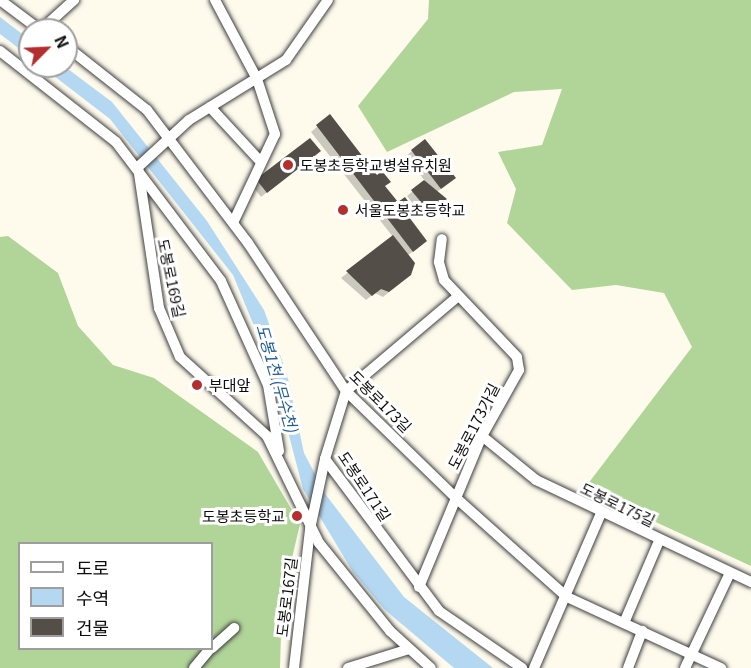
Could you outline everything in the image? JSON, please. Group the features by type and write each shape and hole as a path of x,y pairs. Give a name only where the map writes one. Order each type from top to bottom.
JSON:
{"street":[{"path":"0,0 25,18"},
{"path":"54,18 74,0"},
{"path":"215,0 257,79 275,134 260,161 233,223"},
{"path":"139,166 166,139 210,107 286,60 328,0"},
{"name":"도봉로169길","path":"0,51 89,116 139,166 237,308 268,385 280,457"},
{"name":"도봉로173길","path":"78,55 128,91 233,223 346,391 455,497 567,597 721,668"},
{"path":"210,107 260,161"},
{"name":"도봉로169길","path":"139,166 159,308 180,357 250,417 280,457 310,526 409,649 432,668"},
{"path":"346,391 456,298 440,269 442,239"},
{"name":"도봉로173가길","path":"455,497 482,436 519,370 517,357 456,298"},
{"name":"도봉로171길","path":"346,391 324,464 419,587 451,622 522,668"},
{"name":"도봉로175길","path":"482,436 536,480 659,542 751,582"},
{"name":"도봉로167길","path":"294,668 310,526 324,464"},
{"path":"419,587 455,497"},
{"path":"534,668 567,597 601,513"},
{"path":"624,623 659,542"},
{"path":"685,668 729,574"},
{"path":"213,646 234,628"},
{"path":"628,668 642,631"},
{"path":"348,668 409,649"},
{"path":"194,668 209,650"}],"green space":[{"path":"429,0 751,0 751,566 584,489 692,347 664,293 616,285 572,290 507,223 516,189 498,152 542,145 562,89 514,92 387,152 358,106 428,19"},
{"path":"8,236 58,273 78,326 113,365 154,378 258,452 300,524 282,601 280,668 0,668 0,237"}],"water":[{"path":"0,17 18,31 18,48 0,34"},
{"name":"도봉1천 (무수천)","path":"78,76 112,102 207,221 264,310 287,374 304,453 326,495 404,597 493,668 454,668 385,610 353,572 303,489 271,367 233,275 110,119 57,78"}],"building":[{"path":"330,114 377,175 382,171 391,182 385,186 398,202 405,197 413,208 406,213 427,241 413,252 316,125"},
{"name":"도봉초등학교병설유치원","path":"310,138 321,151 267,193 256,179"},
{"path":"425,139 456,178 441,189 411,150"},
{"path":"424,180 447,199 429,212 411,190"},
{"path":"393,235 415,263 411,275 389,292 381,289 372,296 346,271"}],"place":[{"name":"도봉초등학교병설유치원","path":"288,165"},
{"name":"서울도봉초등학교","path":"343,210"},
{"name":"부대앞","path":"197,385"},
{"name":"도봉초등학교","path":"297,516"}]}
